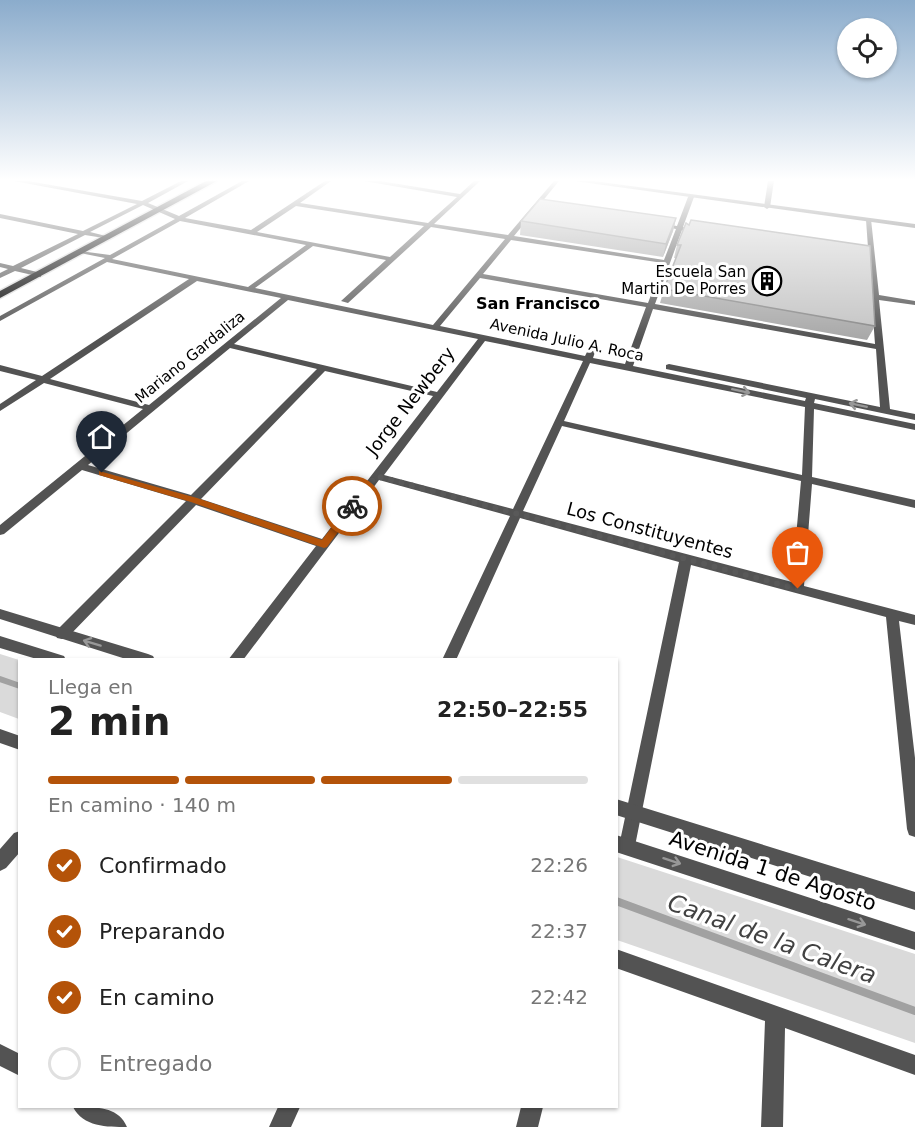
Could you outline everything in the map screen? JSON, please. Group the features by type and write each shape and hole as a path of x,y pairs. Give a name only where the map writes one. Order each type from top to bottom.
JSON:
{"highway":[{"path":"0,295 116,234"}],"street":[{"path":"0,276 85,234"},
{"path":"89,234 108,238"},
{"path":"0,319 155,234"},
{"path":"254,234 392,259"},
{"path":"345,301 420,234"},
{"path":"487,234 667,262"},
{"name":"Jorge Newbery","path":"438,324 513,234"},
{"path":"630,363 678,234"},
{"path":"870,234 885,411"},
{"path":"254,286 311,244"},
{"path":"82,252 112,258"},
{"path":"861,255 872,256"},
{"name":"Avenida Julio A. Roca","path":"112,258 196,278 345,301 484,337 590,355"},
{"name":"Avenida Julio A. Roca","path":"112,258 254,286 287,297 438,324 810,400 915,427"},
{"path":"0,265 38,275"},
{"path":"478,275 880,347"},
{"path":"0,408 196,278"},
{"name":"Mariano Gardaliza","path":"0,531 287,297"},
{"path":"876,297 915,303"},
{"name":"Jorge Newbery","path":"237,658 484,337"},
{"path":"228,345 439,395"},
{"path":"450,658 590,355"},
{"path":"0,368 150,408"},
{"path":"62,634 323,368"},
{"path":"798,589 807,479 810,400"},
{"name":"Avenida Julio A. Roca","path":"810,400 915,417"},
{"path":"558,422 915,504"},
{"path":"80,466 194,500 324,544"},
{"name":"Los Constituyentes","path":"376,476 915,620"},
{"path":"622,844 634,812 686,559"},
{"path":"0,614 141,658"},
{"path":"892,614 915,829"},
{"path":"0,642 52,658"},
{"path":"0,736 18,742"},
{"name":"Avenida 1 de Agosto","path":"618,808 915,901"},
{"path":"0,862 18,841"},
{"name":"Avenida 1 de Agosto","path":"622,844 915,941"},
{"path":"618,958 915,1065"},
{"path":"772,1127 776,1014"},
{"path":"0,1054 18,1065"},
{"path":"86,1108 116,1127"},
{"path":"280,1127 289,1108"},
{"path":"527,1127 532,1108"}],"shaded area":[{"path":"0,654 18,660 18,719 0,712"},
{"path":"618,857 915,954 915,1043 618,940"}],"building":[{"path":"600,234 670,234 666,244"},
{"name":"Escuela San Martin De Porres","path":"682,234 785,234 870,246 875,326 664,289 681,245 677,245"}],"waterway":[{"name":"Canal de la Calera","path":"0,679 18,685"},
{"name":"Canal de la Calera","path":"618,902 915,1011"}],"way so far":[{"path":"352,506 376,476 798,589"}],"place":[{"name":"Escuela San Martin De Porres","path":"767,281"}],"district":[{"name":"San Francisco","path":"538,303"}],"route":[{"path":"102,473 194,500 324,544 352,506"}]}
